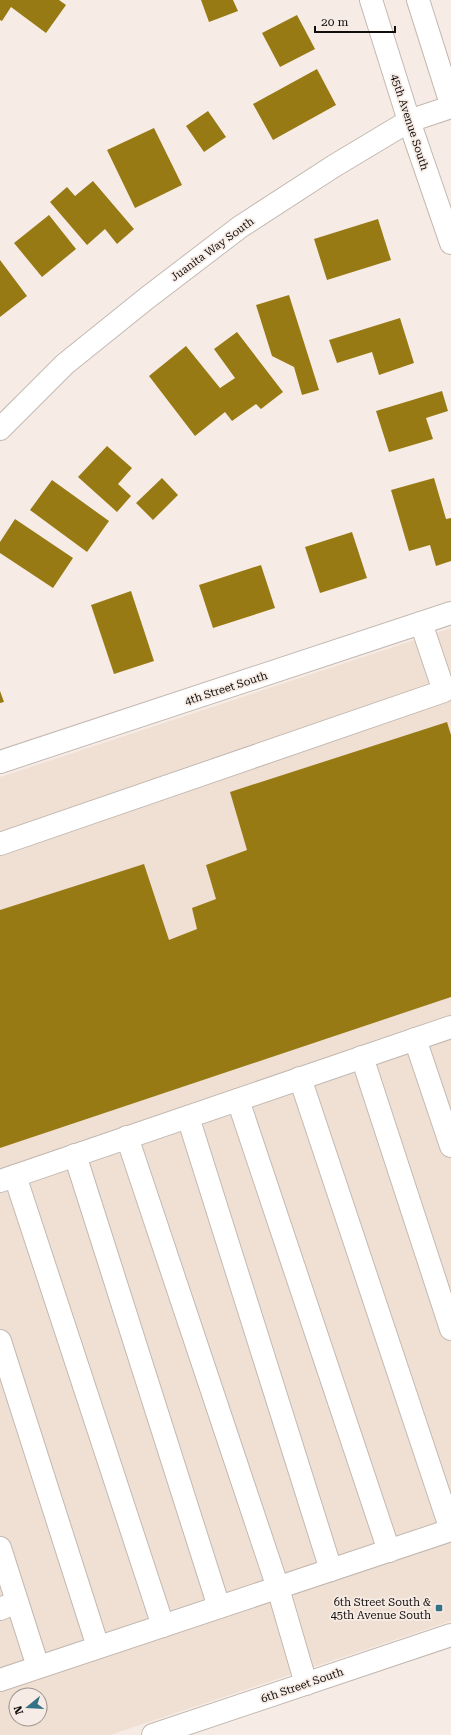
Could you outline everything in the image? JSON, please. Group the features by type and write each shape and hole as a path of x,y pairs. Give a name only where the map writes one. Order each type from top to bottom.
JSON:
{"street":[{"name":"45th Avenue South","path":"371,0 409,120 451,243"},
{"path":"418,0 451,106"},
{"name":"Juanita Way South","path":"0,430 65,364 147,298 234,232 334,166 409,120 451,106"},
{"name":"4th Street South","path":"0,762 451,613"},
{"path":"0,844 447,690 421,623"},
{"path":"163,1626 7,1178 451,1027"},
{"path":"415,1039 451,1146"},
{"path":"362,1057 451,1329"},
{"path":"0,1680 451,1530 300,1078"},
{"path":"238,1100 389,1551"},
{"path":"188,1117 331,1570"},
{"path":"127,1137 278,1588 306,1684"},
{"path":"75,1155 219,1607"},
{"path":"0,1341 98,1647"},
{"path":"0,1548 9,1606 38,1667"},
{"name":"6th Street South","path":"153,1735 451,1635"}],"shaded area":[{"path":"451,628 451,1621 110,1735 0,1735 0,777"}],"building":[{"path":"0,0 59,0 66,5 46,33 11,7 2,21 0,20"},
{"path":"201,0 233,0 238,11 209,22"},
{"path":"297,15 315,49 280,67 262,33"},
{"path":"317,69 336,105 273,140 253,104"},
{"path":"208,111 226,137 204,152 186,126"},
{"path":"154,128 182,185 135,208 107,150"},
{"path":"93,181 134,229 117,244 105,229 87,245 50,202 67,187 75,196"},
{"path":"49,215 76,249 42,277 14,243"},
{"path":"378,219 391,260 327,280 314,239"},
{"path":"0,260 27,296 0,317"},
{"path":"289,295 319,390 302,395 294,367 272,356 256,305"},
{"path":"400,318 414,363 379,375 372,352 337,363 329,340"},
{"path":"237,332 283,392 261,409 256,404 232,421 225,412 195,436 149,376 186,346 220,388 235,378 214,349"},
{"path":"442,391 448,411 426,418 433,439 389,452 376,411"},
{"path":"107,446 132,468 118,484 131,496 117,512 78,477"},
{"path":"162,478 178,495 153,520 136,503"},
{"path":"434,478 446,519 451,518 451,561 436,566 430,545 409,551 391,490"},
{"path":"52,480 109,521 87,552 30,510"},
{"path":"15,519 73,558 53,588 0,553 0,542"},
{"path":"352,532 367,578 320,593 305,547"},
{"path":"261,565 275,608 213,628 199,585"},
{"path":"131,591 154,661 114,674 91,605"},
{"path":"0,691 4,702 0,703"},
{"path":"447,722 451,735 451,997 0,1148 0,910 144,864 169,940 197,929 192,908 216,899 206,865 247,850 230,792"}],"place":[{"name":"6th Street South & 45th Avenue South","path":"439,1608"}]}
